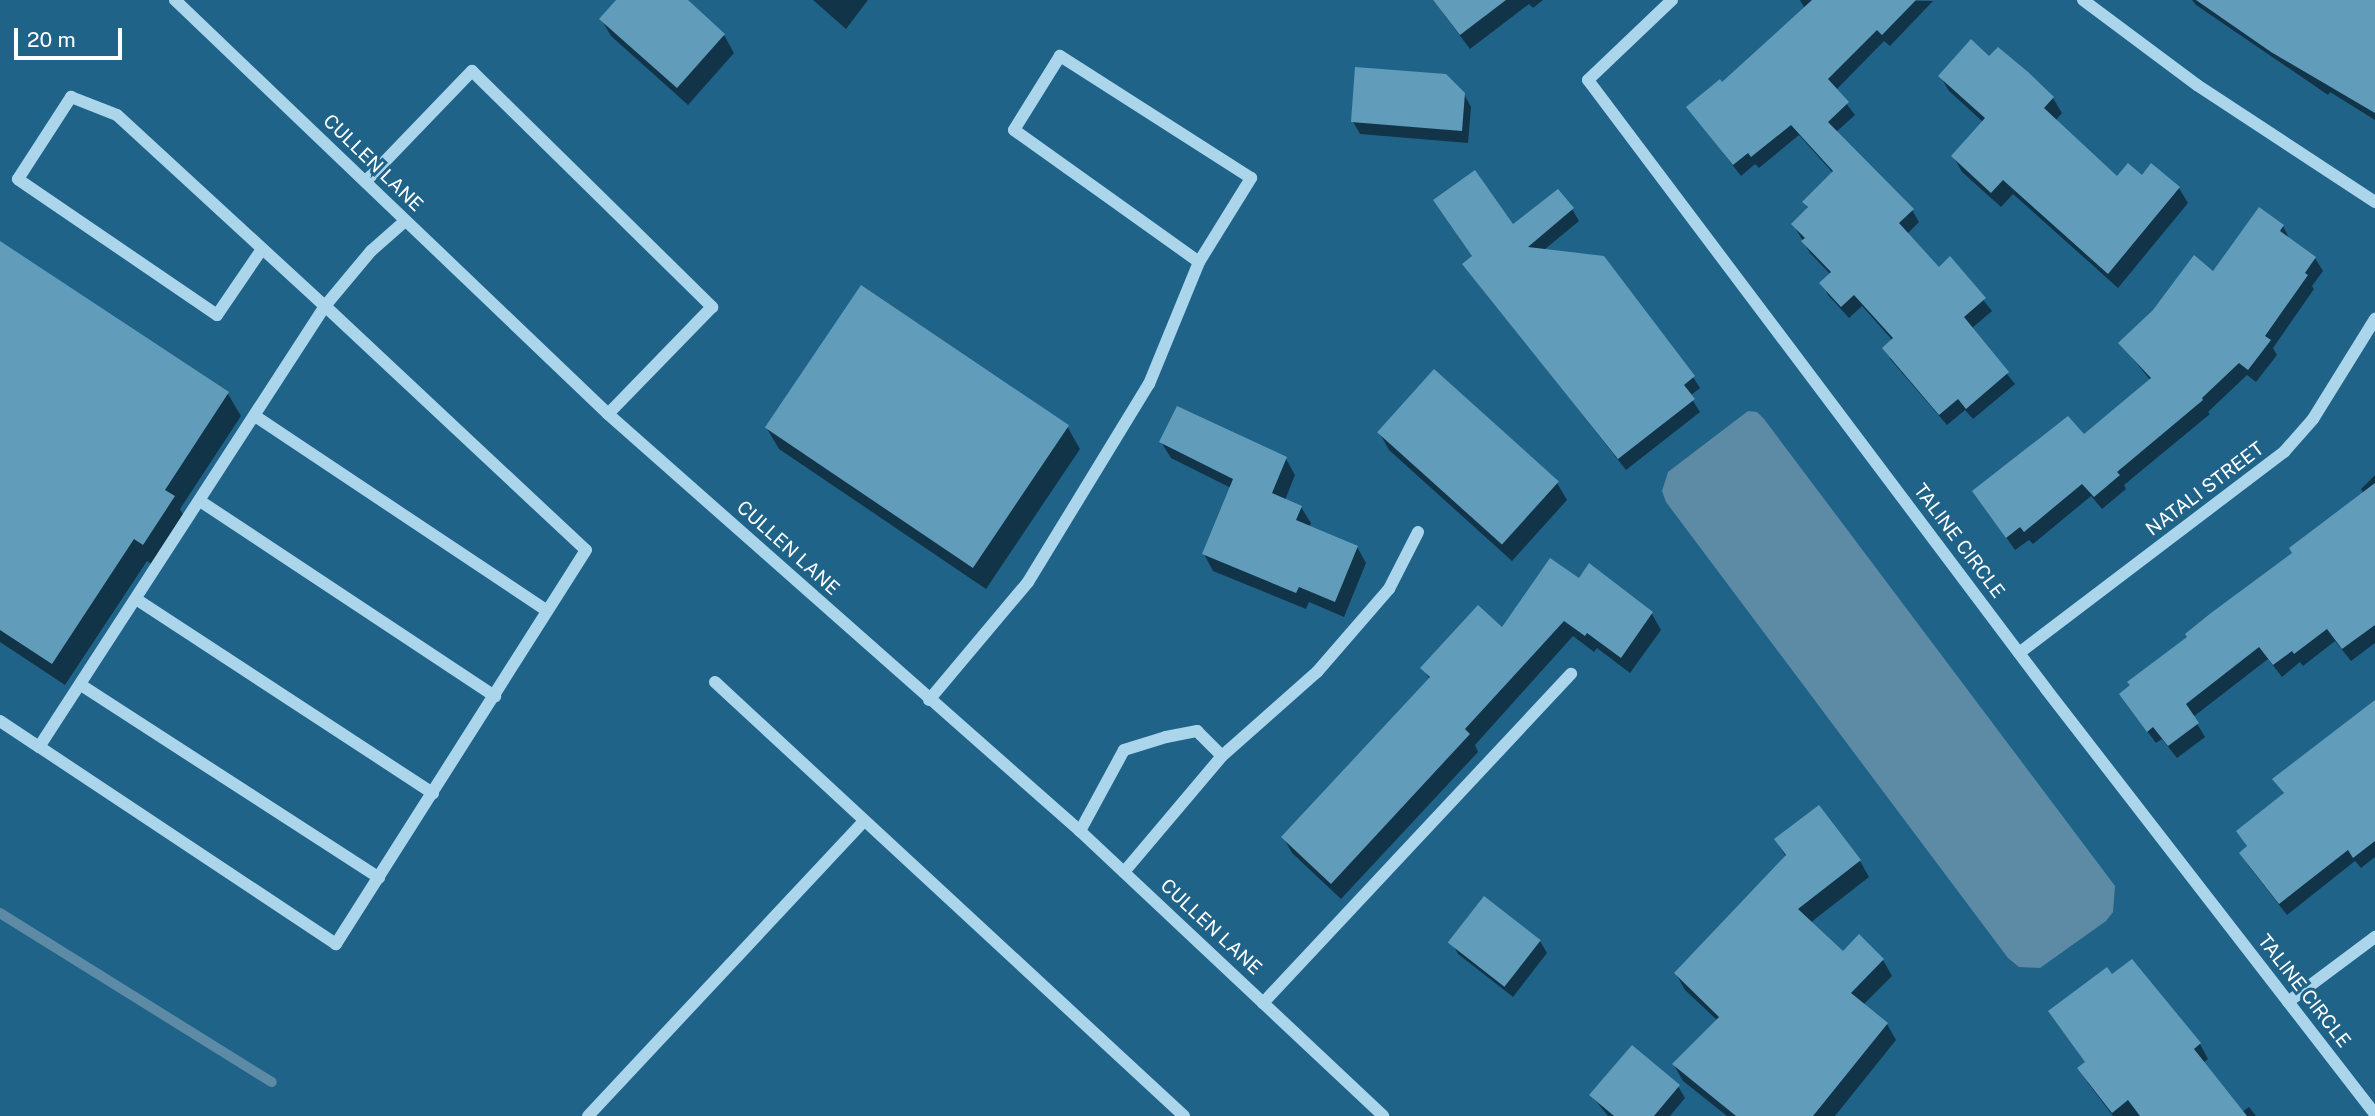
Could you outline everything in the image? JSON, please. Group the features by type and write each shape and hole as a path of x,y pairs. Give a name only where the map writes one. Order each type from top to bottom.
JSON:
{"street":[{"name":"CULLEN LANE","path":"175,0 608,414 1080,831 1384,1116"},
{"name":"TALINE CIRCLE","path":"1672,0 1588,80 2019,653 2375,1114"},
{"path":"2083,0 2197,85 2375,202"},
{"path":"929,700 1036,570 1149,384 1199,262 1251,178 1060,56 1014,130 1199,262"},
{"path":"366,181 472,71 712,307 608,414"},
{"path":"0,721 335,944 586,550 325,306 117,115 71,97 18,179 217,316 262,249"},
{"path":"39,747 325,306 371,251 405,220"},
{"name":"NATALI STREET","path":"2019,653 2284,452 2313,419 2375,319"},
{"path":"254,416 547,611"},
{"path":"200,500 495,696"},
{"path":"1124,872 1223,756 1317,671 1389,589 1418,532"},
{"path":"136,598 433,793"},
{"path":"1263,1003 1571,674"},
{"path":"715,682 1184,1116"},
{"path":"81,685 379,878"},
{"path":"1080,831 1124,750 1166,737 1198,731 1223,756"},
{"path":"588,1116 864,821"},
{"path":"2288,1002 2375,937"}],"water":[{"path":"1748,411 1757,412 1764,419 2115,886 2113,912 2106,921 2040,968 2019,967 2008,958 1666,502 1662,491 1668,472"}],"building":[{"path":"616,0 688,0 725,34 677,88 599,19"},
{"path":"1433,0 1506,0 1460,35"},
{"path":"1812,0 1916,0 1882,35 1877,30 1828,79 1849,102 1828,122 1914,209 1899,223 1939,267 1950,256 1986,298 1964,317 2009,372 1966,409 1958,399 1939,415 1882,348 1893,338 1854,295 1841,307 1819,283 1831,272 1801,241 1805,238 1791,224 1808,207 1802,202 1833,171 1791,125 1751,157 1748,153 1733,165 1686,107 1720,79 1722,82"},
{"path":"2196,0 2375,0 2375,113 2271,52"},
{"path":"1971,39 1989,56 1998,47 2028,72 2054,97 2044,108 2117,176 2128,163 2142,175 2151,163 2180,187 2108,274 2003,180 1991,193 1951,156 1985,118 1938,76"},
{"path":"1355,67 1446,74 1465,93 1462,131 1351,122"},
{"path":"1475,170 1513,224 1558,189 1574,208 1528,247 1604,256 1695,376 1684,385 1695,399 1618,459 1462,264 1472,256 1433,200"},
{"path":"2259,207 2284,225 2280,231 2316,257 2305,273 2308,275 2265,336 2271,340 2248,370 2239,363 2202,398 2203,400 2117,472 2120,475 2094,497 2082,484 2024,532 2020,527 2006,538 1972,491 2068,416 2084,434 2151,378 2118,343 2153,310 2194,255 2213,271"},
{"path":"0,241 229,392 165,490 175,496 143,545 134,539 52,664 0,630"},
{"path":"861,285 1069,425 973,568 765,428"},
{"path":"1434,369 1559,481 1502,545 1377,432"},
{"path":"1177,406 1287,457 1272,493 1302,506 1296,520 1358,546 1335,602 1299,587 1296,593 1202,554 1233,479 1159,442"},
{"path":"2375,483 2375,625 2342,649 2327,629 2294,654 2292,651 2273,665 2259,647 2186,704 2199,723 2168,746 2153,727 2147,732 2119,694 2130,685 2127,682 2187,637 2185,634 2211,613 2292,553 2289,548"},
{"path":"1550,558 1579,578 1589,563 1653,612 1621,658 1587,633 1585,636 1564,621 1465,729 1470,734 1331,884 1281,837 1430,677 1420,668 1478,605 1502,627"},
{"path":"2375,700 2375,841 2353,858 2348,850 2279,904 2239,853 2247,846 2236,831 2284,793 2272,779"},
{"path":"1819,805 1861,860 1798,909 1843,951 1859,934 1884,959 1851,993 1888,1023 1813,1116 1736,1116 1672,1064 1719,1017 1674,973 1786,855 1774,839"},
{"path":"1484,896 1541,940 1504,987 1448,942"},
{"path":"2132,959 2201,1043 2194,1049 2247,1116 2140,1116 2128,1100 2112,1113 2077,1068 2085,1062 2048,1011 2107,967 2112,974"},
{"path":"1632,1045 1680,1085 1654,1116 1614,1116 1589,1095"}],"waterway":[{"path":"0,913 272,1082"}]}
